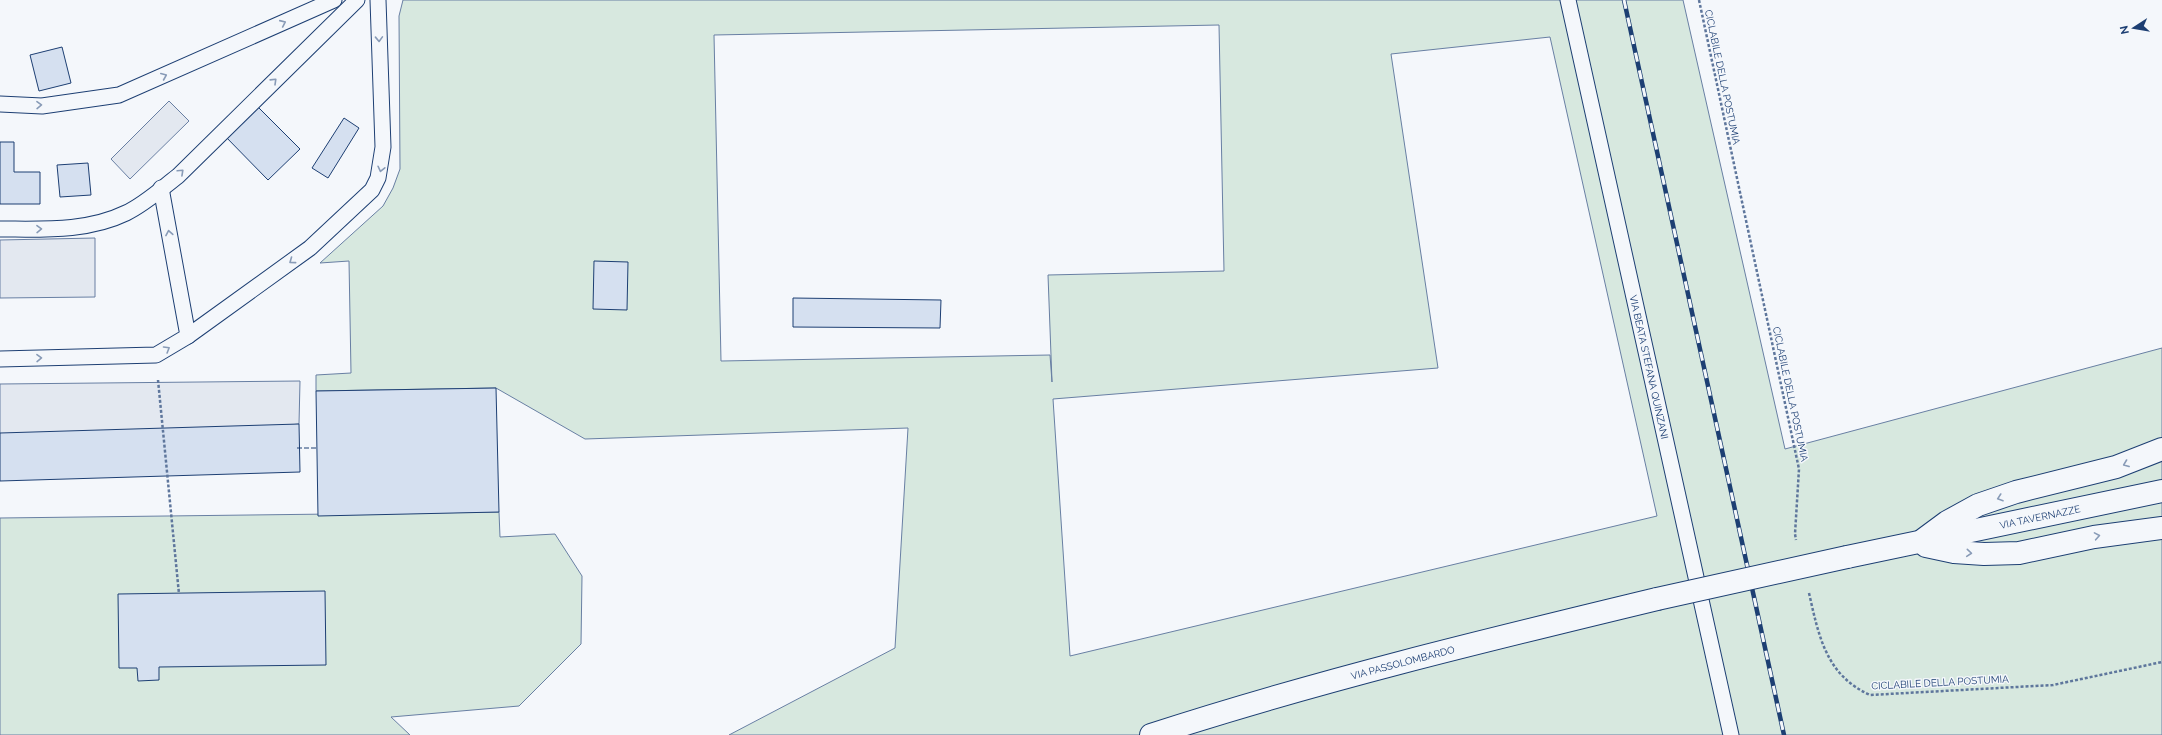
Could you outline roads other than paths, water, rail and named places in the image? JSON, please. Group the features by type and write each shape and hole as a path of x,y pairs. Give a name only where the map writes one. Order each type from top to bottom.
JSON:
{"main road":[{"path":"1917,544 1947,522 1978,505 2016,492 2116,467 2162,449"},
{"name":"VIA TAVERNAZZE","path":"1917,544 2162,491"},
{"path":"1917,544 1962,552 1984,554 2018,553 2094,537 2162,528"},
{"name":"VIA PASSOLOMBARDO","path":"1151,735 1216,714 1430,654 1657,599 1847,557 1917,544"}],"lane":[{"path":"0,104 42,106 119,95 334,0"},
{"path":"0,229 80,227 102,222 126,213 149,200 161,188 178,176 357,0"},
{"path":"0,359 156,356 188,336 310,248 372,190 378,178 383,147 378,0"},
{"name":"VIA BEATA STEFANA QUINZANI","path":"1568,0 1731,735"},
{"path":"161,188 188,336"}],"railway":[{"path":"1624,0 1784,735"}]}
